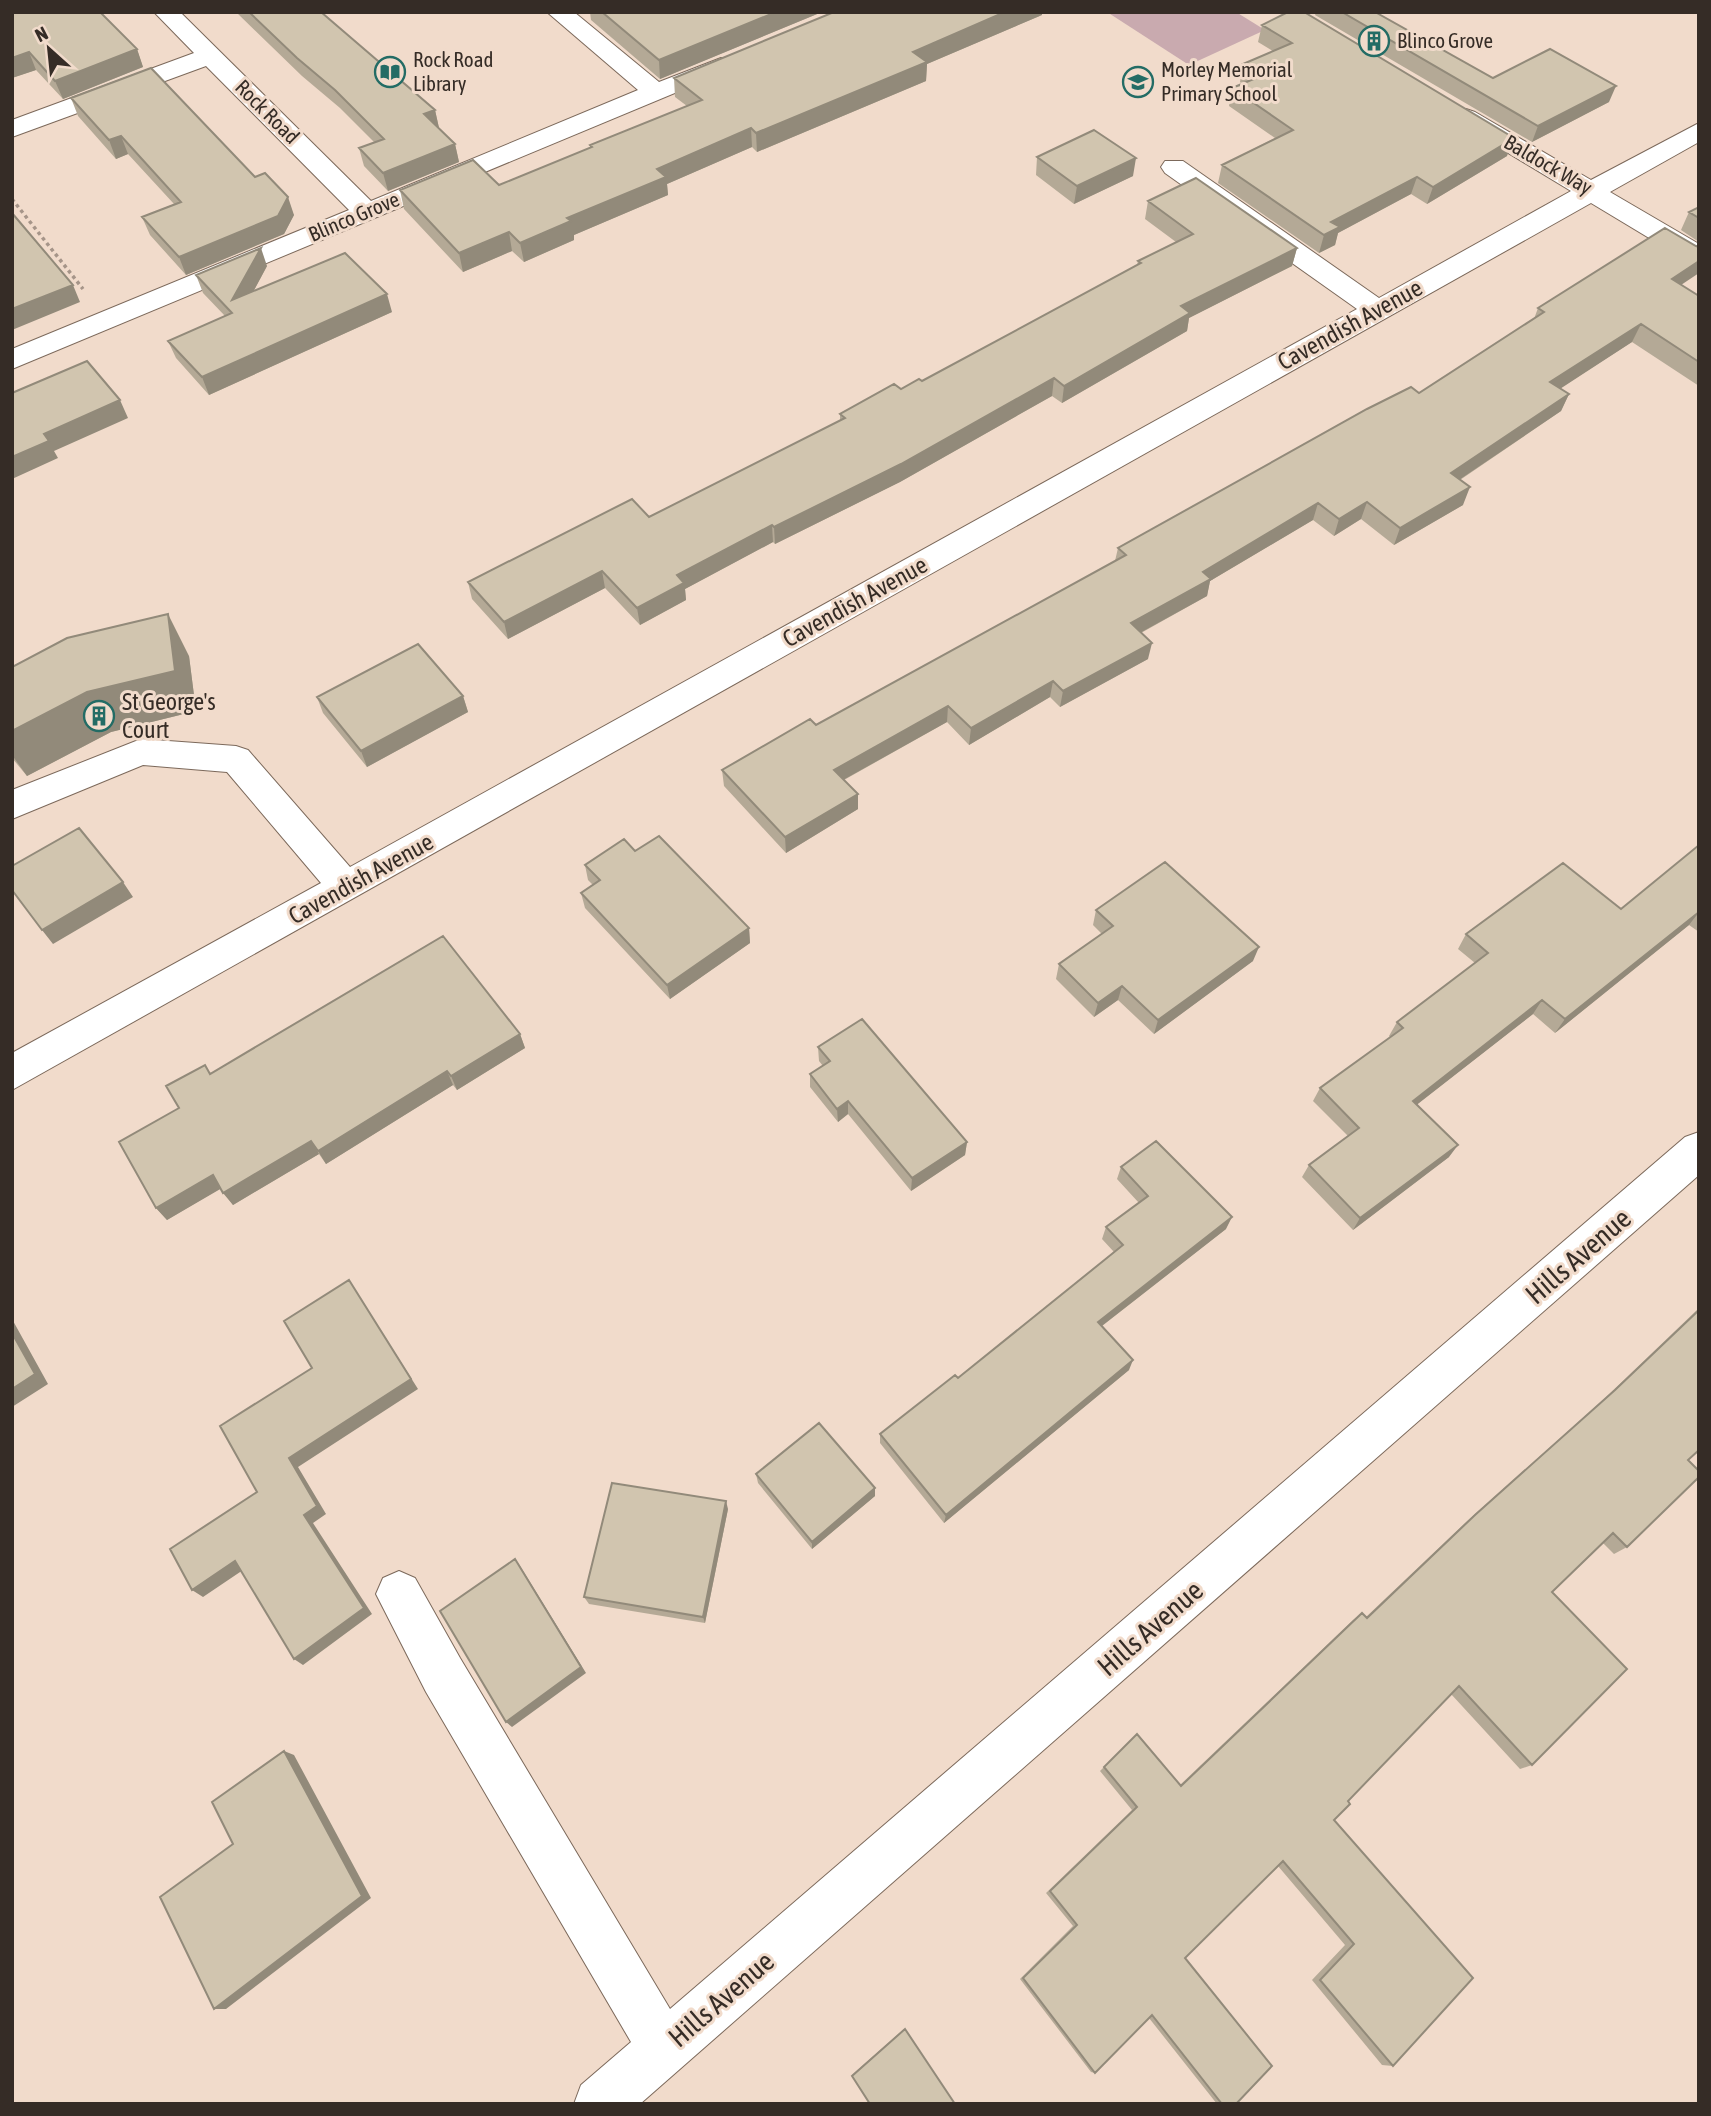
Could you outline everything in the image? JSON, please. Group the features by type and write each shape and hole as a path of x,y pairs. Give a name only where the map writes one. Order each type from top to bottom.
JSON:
{"street":[{"name":"Rock Road","path":"166,12 368,212"},
{"path":"559,12 656,92"},
{"path":"12,129 210,56"},
{"name":"Blinco Grove","path":"12,360 745,56"},
{"name":"Baldock Way","path":"1439,101 1699,256"},
{"name":"Cavendish Avenue","path":"12,1073 1699,131"},
{"path":"1174,167 1377,310"},
{"path":"12,805 141,752 236,759 346,887"},
{"name":"Hills Avenue","path":"600,2104 1699,1150"},
{"path":"399,1594 443,1675 664,2048"}],"path":[{"path":"12,199 107,320"}],"shaded area":[{"path":"1107,12 1236,12 1265,30 1189,65"}],"building":[{"path":"12,12 100,12 137,49 55,81 29,52 12,58"},
{"path":"249,12 321,12 435,110 424,114 455,144 383,173 359,148 384,139 335,90"},
{"path":"602,12 776,12 659,60"},
{"path":"834,12 1005,12 913,52 927,62 756,133 751,128 657,169 666,177 567,218 571,221 520,243 509,232 459,253 400,190 473,160 499,185 592,147 590,145 702,100 674,78"},
{"path":"1288,12 1304,12 1514,138 1433,187 1417,177 1331,222 1340,227 1324,235 1222,165 1293,130 1232,88 1261,76 1243,64 1292,43 1262,25"},
{"path":"1342,12 1375,12 1493,78 1550,49 1616,86 1538,126"},
{"path":"151,68 255,177 265,173 288,197 278,216 179,257 142,217 181,202 121,136 109,140 71,98"},
{"path":"1094,130 1136,158 1077,186 1037,157"},
{"path":"1196,178 1297,248 1181,306 1190,313 1064,386 1054,378 901,464 774,527 772,525 677,575 684,583 637,608 602,571 504,622 468,582 632,499 649,517 845,418 840,414 894,384 901,389 919,379 922,381 1141,263 1138,261 1193,234 1148,201"},
{"path":"1699,207 1699,218 1689,212"},
{"path":"12,213 73,285 12,309"},
{"path":"1665,228 1699,247 1699,261 1672,279 1699,296 1699,362 1641,324 1550,382 1569,394 1451,473 1470,487 1400,528 1367,502 1339,519 1318,503 1203,572 1211,579 1131,623 1152,643 1063,691 1053,681 971,728 948,706 834,770 858,794 785,837 722,770 810,719 816,725 1126,555 1118,548 1367,409 1411,387 1419,393 1544,312 1538,308"},
{"path":"261,248 232,300 345,253 387,294 202,377 168,341 232,313 196,275"},
{"path":"87,361 120,400 44,434 49,441 12,457 12,393"},
{"path":"168,614 175,671 87,692 12,731 12,667 67,638"},
{"path":"418,644 463,696 361,751 317,697"},
{"path":"79,828 123,882 42,930 12,890 12,866"},
{"path":"659,836 749,928 667,985 581,893 600,880 585,865 624,839 635,851"},
{"path":"1699,845 1699,912 1565,1019 1542,1000 1413,1101 1458,1145 1360,1218 1309,1165 1359,1128 1320,1088 1403,1028 1397,1022 1488,953 1466,934 1563,863 1621,909"},
{"path":"1165,862 1259,947 1158,1020 1122,986 1098,1003 1059,964 1113,926 1096,910"},
{"path":"443,936 520,1034 451,1076 447,1071 318,1151 311,1141 223,1193 213,1175 156,1208 119,1142 179,1108 166,1086 205,1065 210,1074"},
{"path":"862,1019 967,1142 912,1178 848,1101 837,1109 810,1074 830,1061 818,1047"},
{"path":"1156,1141 1232,1217 1098,1322 1133,1360 946,1515 880,1434 955,1375 958,1378 1123,1245 1106,1227 1148,1196 1121,1167"},
{"path":"349,1280 411,1379 289,1458 317,1506 304,1515 364,1608 294,1659 235,1561 192,1590 170,1549 257,1492 220,1426 312,1368 284,1321"},
{"path":"1699,1310 1699,1450 1688,1460 1699,1471 1699,1477 1627,1547 1613,1533 1552,1592 1627,1669 1532,1765 1459,1686 1348,1801 1350,1804 1334,1820 1473,1978 1393,2066 1320,1980 1354,1944 1283,1861 1185,1958 1272,2066 1236,2104 1222,2104 1152,2015 1095,2073 1023,1978 1077,1925 1050,1891 1137,1807 1104,1767 1137,1734 1181,1786 1362,1613 1367,1618"},
{"path":"12,1333 35,1374 12,1389"},
{"path":"819,1423 875,1488 812,1542 756,1474"},
{"path":"612,1483 726,1501 703,1617 584,1597"},
{"path":"515,1559 581,1667 506,1722 440,1611"},
{"path":"284,1751 362,1896 214,2009 160,1897 233,1844 212,1802"},
{"path":"905,2029 955,2104 870,2104 852,2076"}],"place":[{"name":"Blinco Grove","path":"1374,41"},
{"name":"Rock Road Library","path":"390,72"},
{"name":"Morley Memorial Primary School","path":"1138,82"},
{"name":"St George's Court","path":"99,716"}]}
